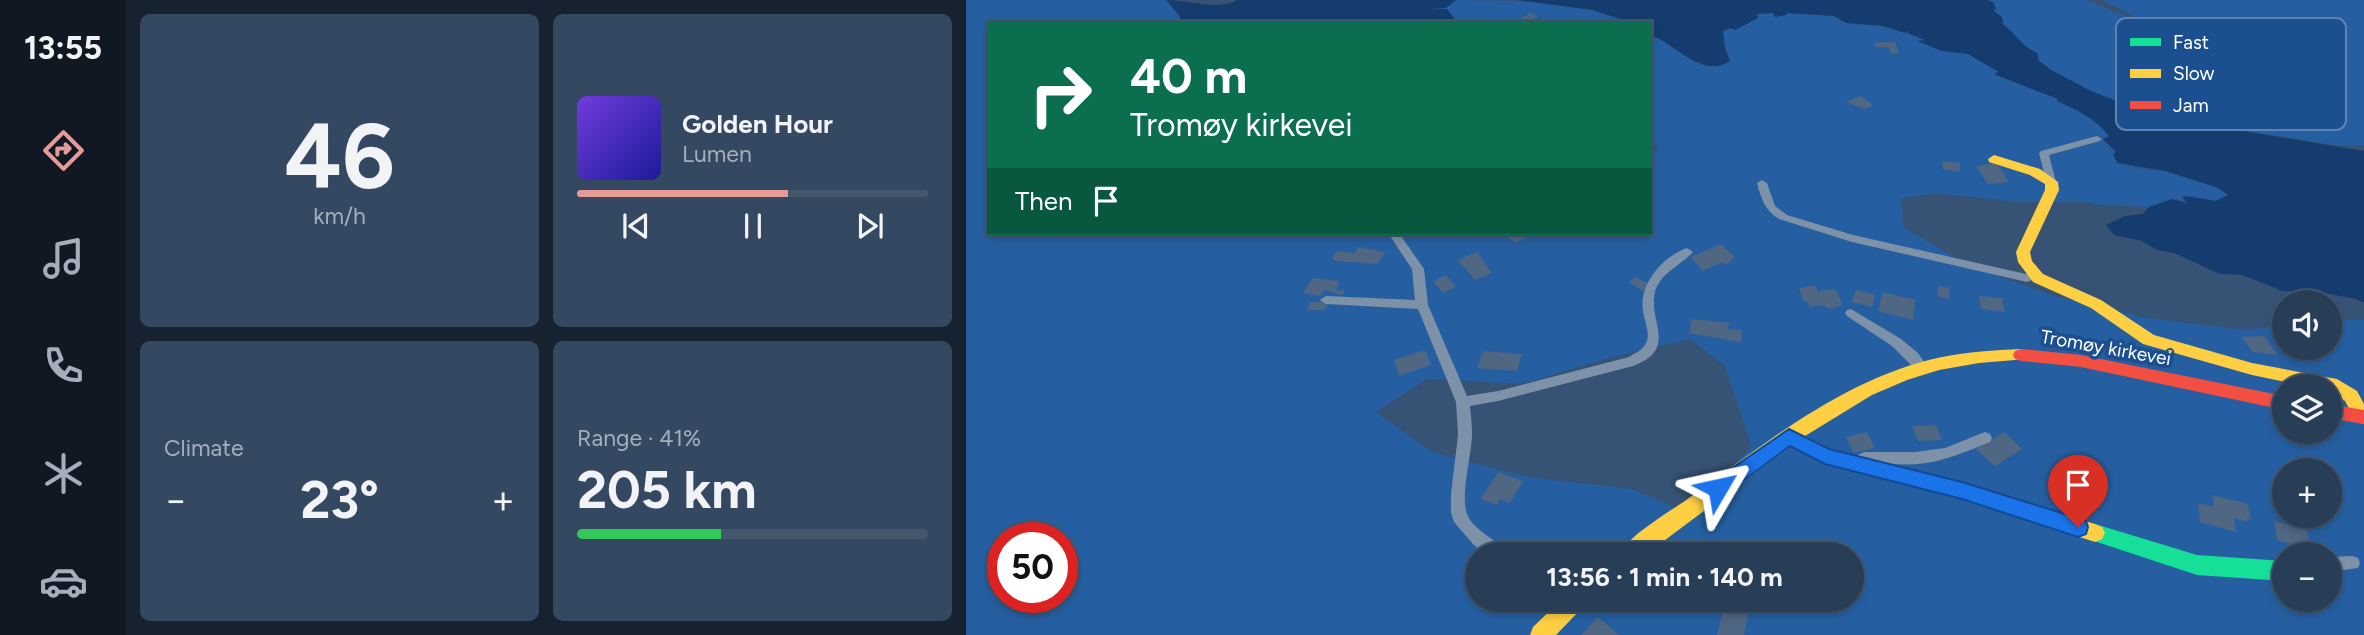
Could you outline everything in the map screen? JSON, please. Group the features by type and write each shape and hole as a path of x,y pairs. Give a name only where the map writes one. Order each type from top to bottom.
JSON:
{"street":[{"path":"1762,183 1769,207 1773,213 1783,217 1932,257 2028,278 2033,275 2023,260 2023,252 2052,190 2044,153 2097,139"},
{"path":"1994,159 2035,172 2051,182"},
{"path":"1395,235 1418,269 1422,305 1463,402 1465,435 1458,494 1459,513 1462,522 1482,542"},
{"path":"1463,402 1498,396 1633,361 1647,354 1653,346 1656,334 1648,302 1649,293 1659,275 1687,252"},
{"name":"Tromøy kirkevei","path":"2033,275 2098,303 2135,332 2157,344 2345,390 2363,417"},
{"path":"1326,300 1422,305"},
{"path":"1851,313 1868,327 1906,347 1920,366"},
{"name":"Tromøy kirkevei","path":"1646,542 1789,436 1851,395 1920,366 1986,354 2045,356 2091,362 2272,400"},
{"name":"Tromøy kirkevei","path":"2342,413 2363,417"},
{"path":"1789,436 1825,456 1962,491 2197,565 2272,570"},
{"path":"1855,465 1864,458 1915,458 1946,454 1984,438"},
{"path":"2342,564 2352,563"},
{"path":"1541,635 1560,612"}],"shaded area":[{"path":"966,0 1166,0 1181,21 987,21 987,235 1652,235 1652,153 1657,149 1652,143 1652,36 1663,39 1671,48 1730,61 1722,35 1724,30 1749,23 1756,14 1773,13 1775,17 1786,15 1785,13 1834,16 1846,22 1909,30 1908,33 1925,39 1933,48 1968,54 1999,72 1996,75 2058,99 2058,102 2092,120 2109,136 2103,139 2106,143 2135,168 2165,171 2216,187 2228,195 2216,201 2197,198 2187,203 2177,199 2149,207 2083,202 2018,202 1935,193 1902,198 1903,227 1966,264 2051,295 2147,318 2246,330 2272,327 2272,360 2342,360 2342,319 2364,320 2364,635 966,635","holes":["1690,339 1725,366 1752,447 1693,505 1683,511 1632,489 1527,477 1432,452 1376,412 1427,379 1522,384 1612,357"]},
{"path":"1166,0 1221,5 1238,0 1456,0 1446,8 1427,9 1447,9 1454,21 1181,21"},
{"path":"1456,0 1535,1 1592,10 1627,21 1452,21 1447,10 1426,9 1444,8"},
{"path":"1517,0 1993,2 1996,8 1994,11 2002,17 2003,24 2023,44 2037,53 2039,61 2091,91 2116,101 2116,130 2237,130 2364,151 2364,303 2342,296 2342,290 2280,290 2242,275 2220,274 2174,253 2157,250 2142,241 2114,235 2106,225 2125,216 2143,214 2149,207 2172,199 2187,203 2182,197 2186,196 2216,201 2228,195 2216,187 2165,171 2117,163 2113,154 2116,152 2103,139 2109,136 2085,115 2057,101 2058,99 1996,75 1995,73 1999,72 1968,54 1942,51 1917,41 1925,40 1907,33 1908,30 1905,33 1883,26 1846,23 1834,16 1787,13 1775,17 1773,13 1757,14 1758,18 1735,30 1730,28 1723,31 1725,49 1730,61 1720,66 1709,66 1688,58 1652,36 1652,21 1627,21 1592,10"},
{"path":"1987,0 2087,0 2124,16 2135,17 2103,0 2364,0 2364,145 2334,145 2240,130 2346,130 2346,18 2116,18 2116,101 2091,91 2039,61 2035,52 2002,24 1999,14 1994,11 1993,2"}],"building":[{"path":"1530,13 1538,16 1530,21 1517,21"},
{"path":"1895,42 1899,53 1891,53 1889,47 1876,47 1874,43"},
{"path":"1861,96 1873,105 1865,109 1846,102"},
{"path":"1942,161 1960,163 1960,172 1943,169"},
{"path":"1996,162 2009,182 1988,184 1976,167"},
{"path":"1505,235 1531,235 1516,243"},
{"path":"1721,244 1735,257 1726,265 1723,262 1703,271 1691,257"},
{"path":"1358,247 1385,252 1377,264 1335,261 1332,258 1336,251 1354,253"},
{"path":"1477,252 1492,273 1475,280 1458,260"},
{"path":"1446,275 1456,287 1443,293 1433,281"},
{"path":"1636,277 1650,285 1643,291 1629,282"},
{"path":"1313,278 1339,281 1336,291 1345,290 1342,295 1324,290 1320,296 1303,293"},
{"path":"1815,285 1818,291 1835,289 1843,305 1830,309 1823,305 1810,307 1807,301 1804,302 1799,288"},
{"path":"1939,286 1950,288 1949,299 1937,296"},
{"path":"1856,290 1875,295 1872,307 1852,302"},
{"path":"1883,292 1915,300 1913,320 1878,311"},
{"path":"1979,296 2002,298 2005,312 1981,309"},
{"path":"1310,302 1328,302 1325,310 1307,310"},
{"path":"1692,319 1729,323 1728,329 1742,330 1741,342 1689,333"},
{"path":"2264,336 2272,347 2272,354 2253,352 2241,337"},
{"path":"1425,350 1431,365 1399,376 1394,360"},
{"path":"1483,351 1522,354 1517,371 1477,368"},
{"path":"1936,425 1942,440 1918,441 1912,426"},
{"path":"1867,432 1875,448 1854,453 1846,437"},
{"path":"2004,432 2022,449 1995,466 1976,449"},
{"path":"1498,472 1523,481 1510,503 1500,499 1497,505 1481,499"},
{"path":"2212,495 2248,504 2251,520 2247,519 2247,522 2234,518 2236,532 2200,522 2198,503 2214,507"},
{"path":"2275,528 2300,528 2307,530 2310,542 2285,542 2277,540"},
{"path":"1723,612 1749,612 1744,635 1717,635"},
{"path":"1598,617 1619,635 1581,635"}],"traffic: fast":[{"path":"2095,533 2197,565 2272,570"}],"traffic: slow":[{"path":"1994,159 2035,172 2051,182 2052,190 2023,252 2025,262 2038,278 2096,304 2149,340 2252,369 2331,384 2351,396 2362,417"},
{"path":"1646,542 1765,453 1832,409 1866,391 1902,375 1939,364 1979,357 2021,355"},
{"path":"1789,436 1825,456 1962,491 2095,533"},
{"path":"1541,635 1564,612"}],"traffic: jam":[{"path":"2021,355 2081,361 2272,401"},
{"path":"2342,413 2364,417"}],"route":[{"path":"1718,488 1789,436 1825,456 1962,491 2078,527"}]}
